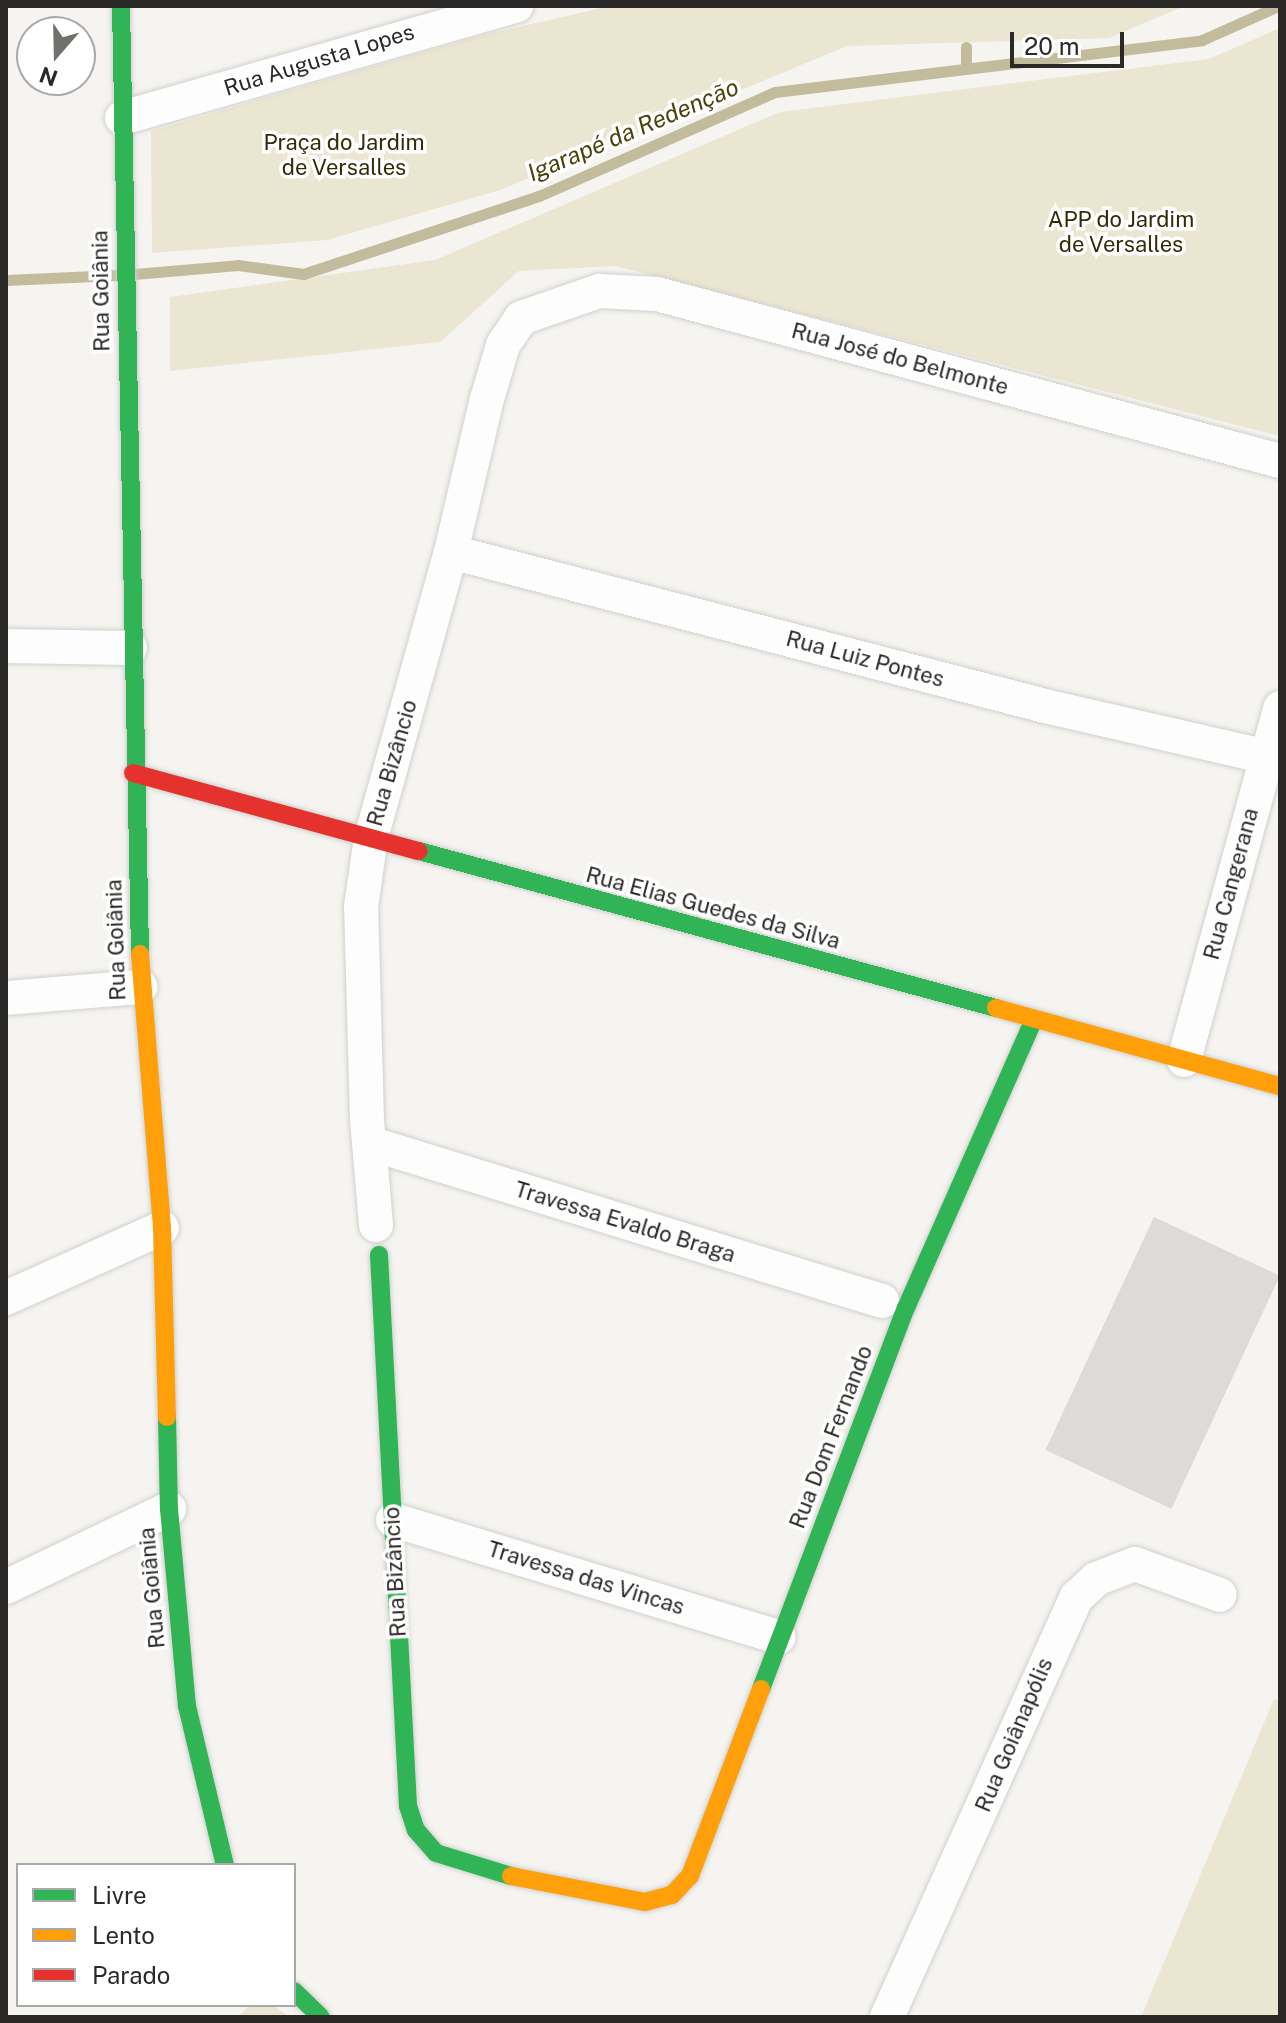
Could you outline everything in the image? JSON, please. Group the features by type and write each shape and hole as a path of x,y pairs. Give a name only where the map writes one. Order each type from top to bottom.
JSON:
{"street":[{"name":"Rua Goiânia","path":"121,6 133,773 141,987 162,1228 169,1509 187,1706 225,1863"},
{"name":"Rua Augusta Lopes","path":"122,118 455,13 516,6"},
{"name":"Rua José do Belmonte","path":"521,318 599,291 657,294 1280,461"},
{"name":"Rua Bizâncio","path":"521,318 503,345 491,386 451,552 371,838 361,907 369,1143 378,1240 408,1806 423,1844 461,1863 549,1887 645,1902 672,1895 690,1876"},
{"name":"Rua Luiz Pontes","path":"451,552 1045,706 1273,758"},
{"path":"6,646 130,648"},
{"name":"Rua Cangerana","path":"1184,1060 1273,758 1280,708"},
{"name":"Rua Elias Guedes da Silva","path":"133,773 1033,1022 1280,1086"},
{"path":"6,998 141,987"},
{"name":"Rua Dom Fernando","path":"690,1876 906,1308 1033,1022"},
{"name":"Travessa Evaldo Braga","path":"369,1143 882,1301"},
{"path":"6,1298 162,1228"},
{"path":"6,1587 169,1509"},
{"name":"Travessa das Vincas","path":"393,1520 779,1637"},
{"name":"Rua Goiânapólis","path":"887,2017 1077,1597 1096,1579 1135,1564 1220,1595"},
{"path":"296,1993 321,2017"}],"green space":[{"name":"Praça do Jardim de Versalles","path":"610,6 1185,6 1109,38 847,46 500,190 327,240 152,253 151,131 475,37"},
{"name":"APP do Jardim de Versalles","path":"1280,28 1280,436 615,266 519,271 440,342 170,371 170,297 435,260 780,112 1209,59"},
{"path":"1274,1699 1280,1701 1280,2017 1141,2017"},
{"path":"248,2007 276,2007 290,2017 238,2017"}],"building":[{"path":"1154,1217 1280,1276 1171,1509 1045,1450"}],"waterway":[{"name":"Igarapé da Redenção","path":"134,274 238,265 303,274 539,196 775,92 1202,40 1278,6"},
{"path":"966,47 966,66"},
{"name":"Igarapé da Redenção","path":"6,280 117,275"}],"traffic: fast":[{"path":"121,6 140,954"},
{"path":"419,851 996,1008"},
{"path":"761,1689 906,1308 1033,1022"},
{"path":"379,1255 408,1806 416,1830 436,1853 511,1876"},
{"path":"167,1417 169,1509 187,1706 225,1863"},
{"path":"296,1993 321,2017"}],"traffic: slow":[{"path":"140,954 162,1228 167,1417"},
{"path":"996,1008 1280,1086"},
{"path":"511,1876 645,1902 672,1895 690,1876 761,1689"}],"traffic: jam":[{"path":"133,773 419,851"}]}
